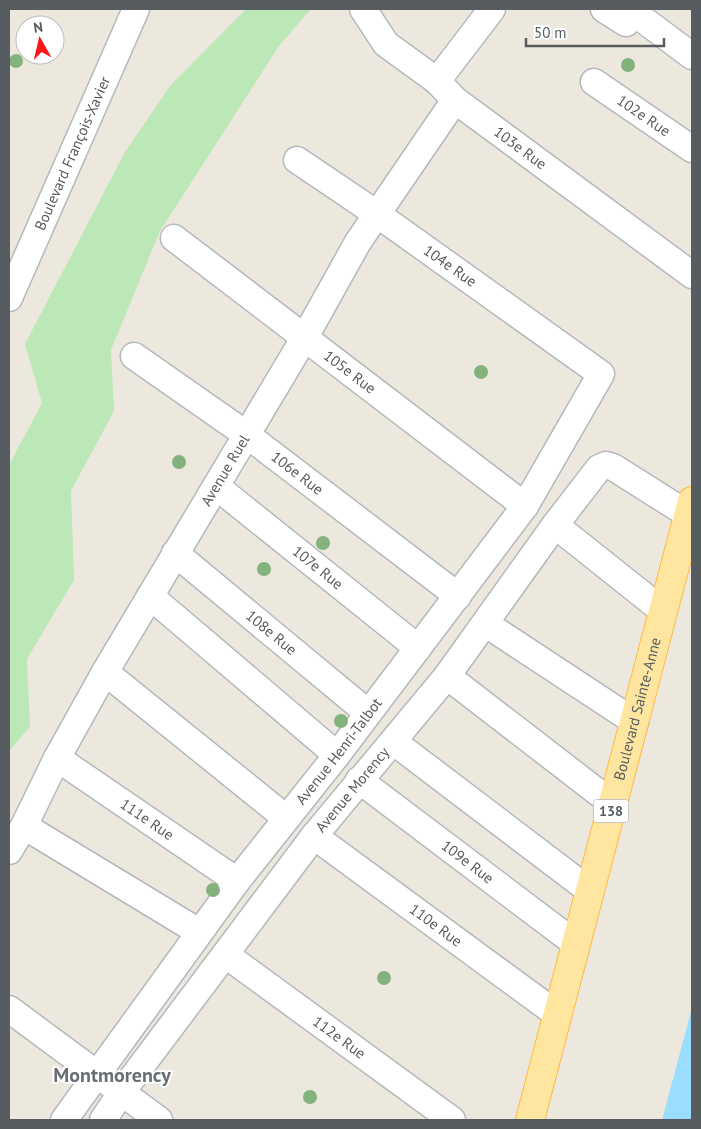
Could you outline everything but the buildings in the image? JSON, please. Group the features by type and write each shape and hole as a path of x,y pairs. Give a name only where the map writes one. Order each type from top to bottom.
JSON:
{"main road":[{"name":"Boulevard Sainte-Anne","path":"530,1120 690,508"}],"street":[{"name":"Boulevard François-Xavier","path":"9,298 136,9"},
{"name":"103e Rue","path":"363,9 386,44 437,82 455,100 690,269"},
{"path":"437,82 492,9"},
{"path":"604,9 626,23 635,10 692,56"},
{"name":"102e Rue","path":"594,82 692,149"},
{"name":"Avenue Ruel","path":"9,851 24,826 57,758 106,672 305,337 358,242 455,100"},
{"name":"104e Rue","path":"297,160 377,214 601,374"},
{"name":"105e Rue","path":"174,238 525,506"},
{"name":"106e Rue","path":"134,356 247,435 458,596"},
{"name":"Avenue Henri-Talbot","path":"64,1120 236,881 337,755 525,506 601,374"},
{"name":"Avenue Morency","path":"103,1120 121,1092 314,836 447,676 555,525 599,468 606,465 613,468 690,508"},
{"name":"107e Rue","path":"216,487 418,648"},
{"path":"555,525 664,611"},
{"name":"108e Rue","path":"175,553 368,713"},
{"path":"150,596 337,755"},
{"path":"486,624 635,722"},
{"path":"106,672 286,818"},
{"path":"447,676 613,804"},
{"path":"394,742 590,891"},
{"name":"111e Rue","path":"57,758 236,881"},
{"name":"109e Rue","path":"359,780 576,944"},
{"path":"24,826 199,932"},
{"name":"110e Rue","path":"314,836 558,1015"},
{"name":"112e Rue","path":"226,955 452,1120"},
{"path":"9,1009 159,1120"}],"green space":[{"path":"246,9 311,9 279,46 160,231 111,350 114,411 71,491 74,580 27,659 30,727 9,751 9,465 42,403 25,344 125,152 170,86"}],"water":[{"path":"692,1008 692,1120 662,1120"}],"district":[{"name":"Montmorency","path":"112,1075"}]}
